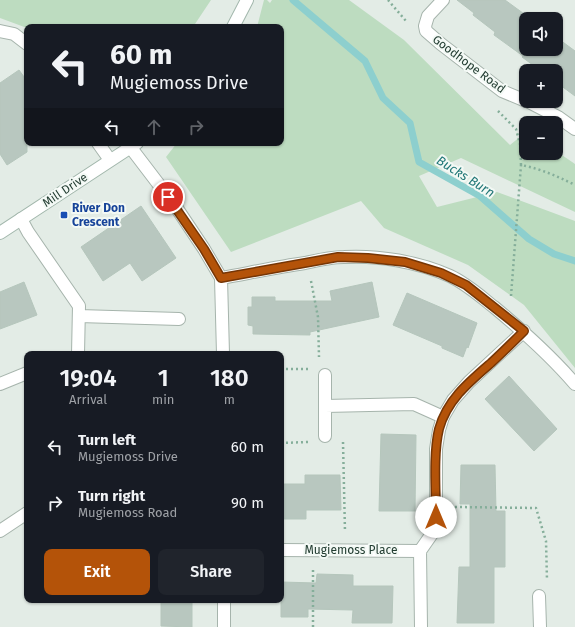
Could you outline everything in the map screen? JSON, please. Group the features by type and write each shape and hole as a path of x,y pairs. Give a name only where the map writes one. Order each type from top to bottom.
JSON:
{"street":[{"name":"Goodhope Road","path":"443,0 426,20 425,26 428,33 502,91 519,98"},
{"path":"235,24 245,4"},
{"path":"0,31 14,34 24,42"},
{"name":"Goodhope Road","path":"540,108 558,117 575,129"},
{"path":"100,146 110,160"},
{"name":"Mill Drive","path":"0,233 132,146"},
{"path":"135,146 204,249 221,278 223,351"},
{"path":"21,219 28,232 79,306 78,351"},
{"path":"221,278 338,257 368,258 405,262 432,269 451,276 466,285 524,331 575,384"},
{"path":"79,316 179,319"},
{"path":"421,627 420,551 436,528 436,448 443,417 453,400 469,382 524,331"},
{"path":"0,384 24,374"},
{"path":"325,375 325,436"},
{"path":"325,406 414,404 443,417"},
{"path":"0,531 24,514"},
{"name":"Mugiemoss Place","path":"284,550 420,551"},
{"path":"539,596 540,627"},
{"path":"224,603 224,627"}],"path":[{"path":"388,0 408,23"},
{"path":"493,107 516,129 520,144 520,186 512,280"},
{"path":"521,165 557,175 575,185"},
{"path":"307,262 318,318 319,362"},
{"path":"284,369 312,369"},
{"path":"284,442 310,442"},
{"path":"338,442 344,442 345,551"},
{"path":"436,506 536,508 546,541 547,586 539,596"},
{"path":"313,550 313,627"}],"green space":[{"path":"0,0 211,0 195,24 24,24 24,27 0,18"},
{"path":"264,0 267,0 270,3 272,0 349,0 404,40 510,145 519,138 519,160 563,160 563,156 575,164 575,212 461,158 419,176 437,207 497,192 575,221 575,368 524,305 468,265 384,228 361,201 231,252 166,157 175,146 284,146 284,24 258,24"}],"building":[{"path":"457,0 505,0 521,12 519,12 519,53 494,35 495,32 473,15 474,13"},
{"path":"563,42 575,51 575,96 563,87 563,64 532,64 522,57 563,56"},
{"path":"19,70 24,77 24,146 27,146 27,152 7,165 0,154 0,83"},
{"path":"141,206 176,258 142,281 130,263 103,281 81,247"},
{"path":"24,282 37,315 0,329 0,292"},
{"path":"372,282 379,317 310,332 310,335 253,334 253,326 248,325 248,307 252,307 252,297 275,297 275,301 332,301 330,291"},
{"path":"407,293 477,323 463,357 442,348 442,346 393,325"},
{"path":"509,376 557,429 534,451 485,399"},
{"path":"381,434 416,435 415,511 379,511"},
{"path":"461,465 495,465 496,511 505,511 505,567 494,567 494,623 457,623 459,567 470,567 470,504 460,504"},
{"path":"305,475 340,475 341,510 306,510 306,519 284,519 284,484 305,484"},
{"path":"317,574 353,575 353,586 393,586 392,623 352,623 353,610 308,609 308,617 281,617 281,603 284,603 284,582 316,583"},
{"path":"161,603 192,603 192,627 161,626"}],"waterway":[{"name":"Bucks Burn","path":"293,0 365,61 383,98 410,123 419,162 480,196 529,239 554,254 575,261"}],"place":[{"name":"River Don Crescent","path":"64,215"}],"route":[{"path":"168,197 204,249 221,278 338,257 368,258 405,262 451,276 486,300 524,331 469,382 453,400 443,417 436,448 436,517"}]}
